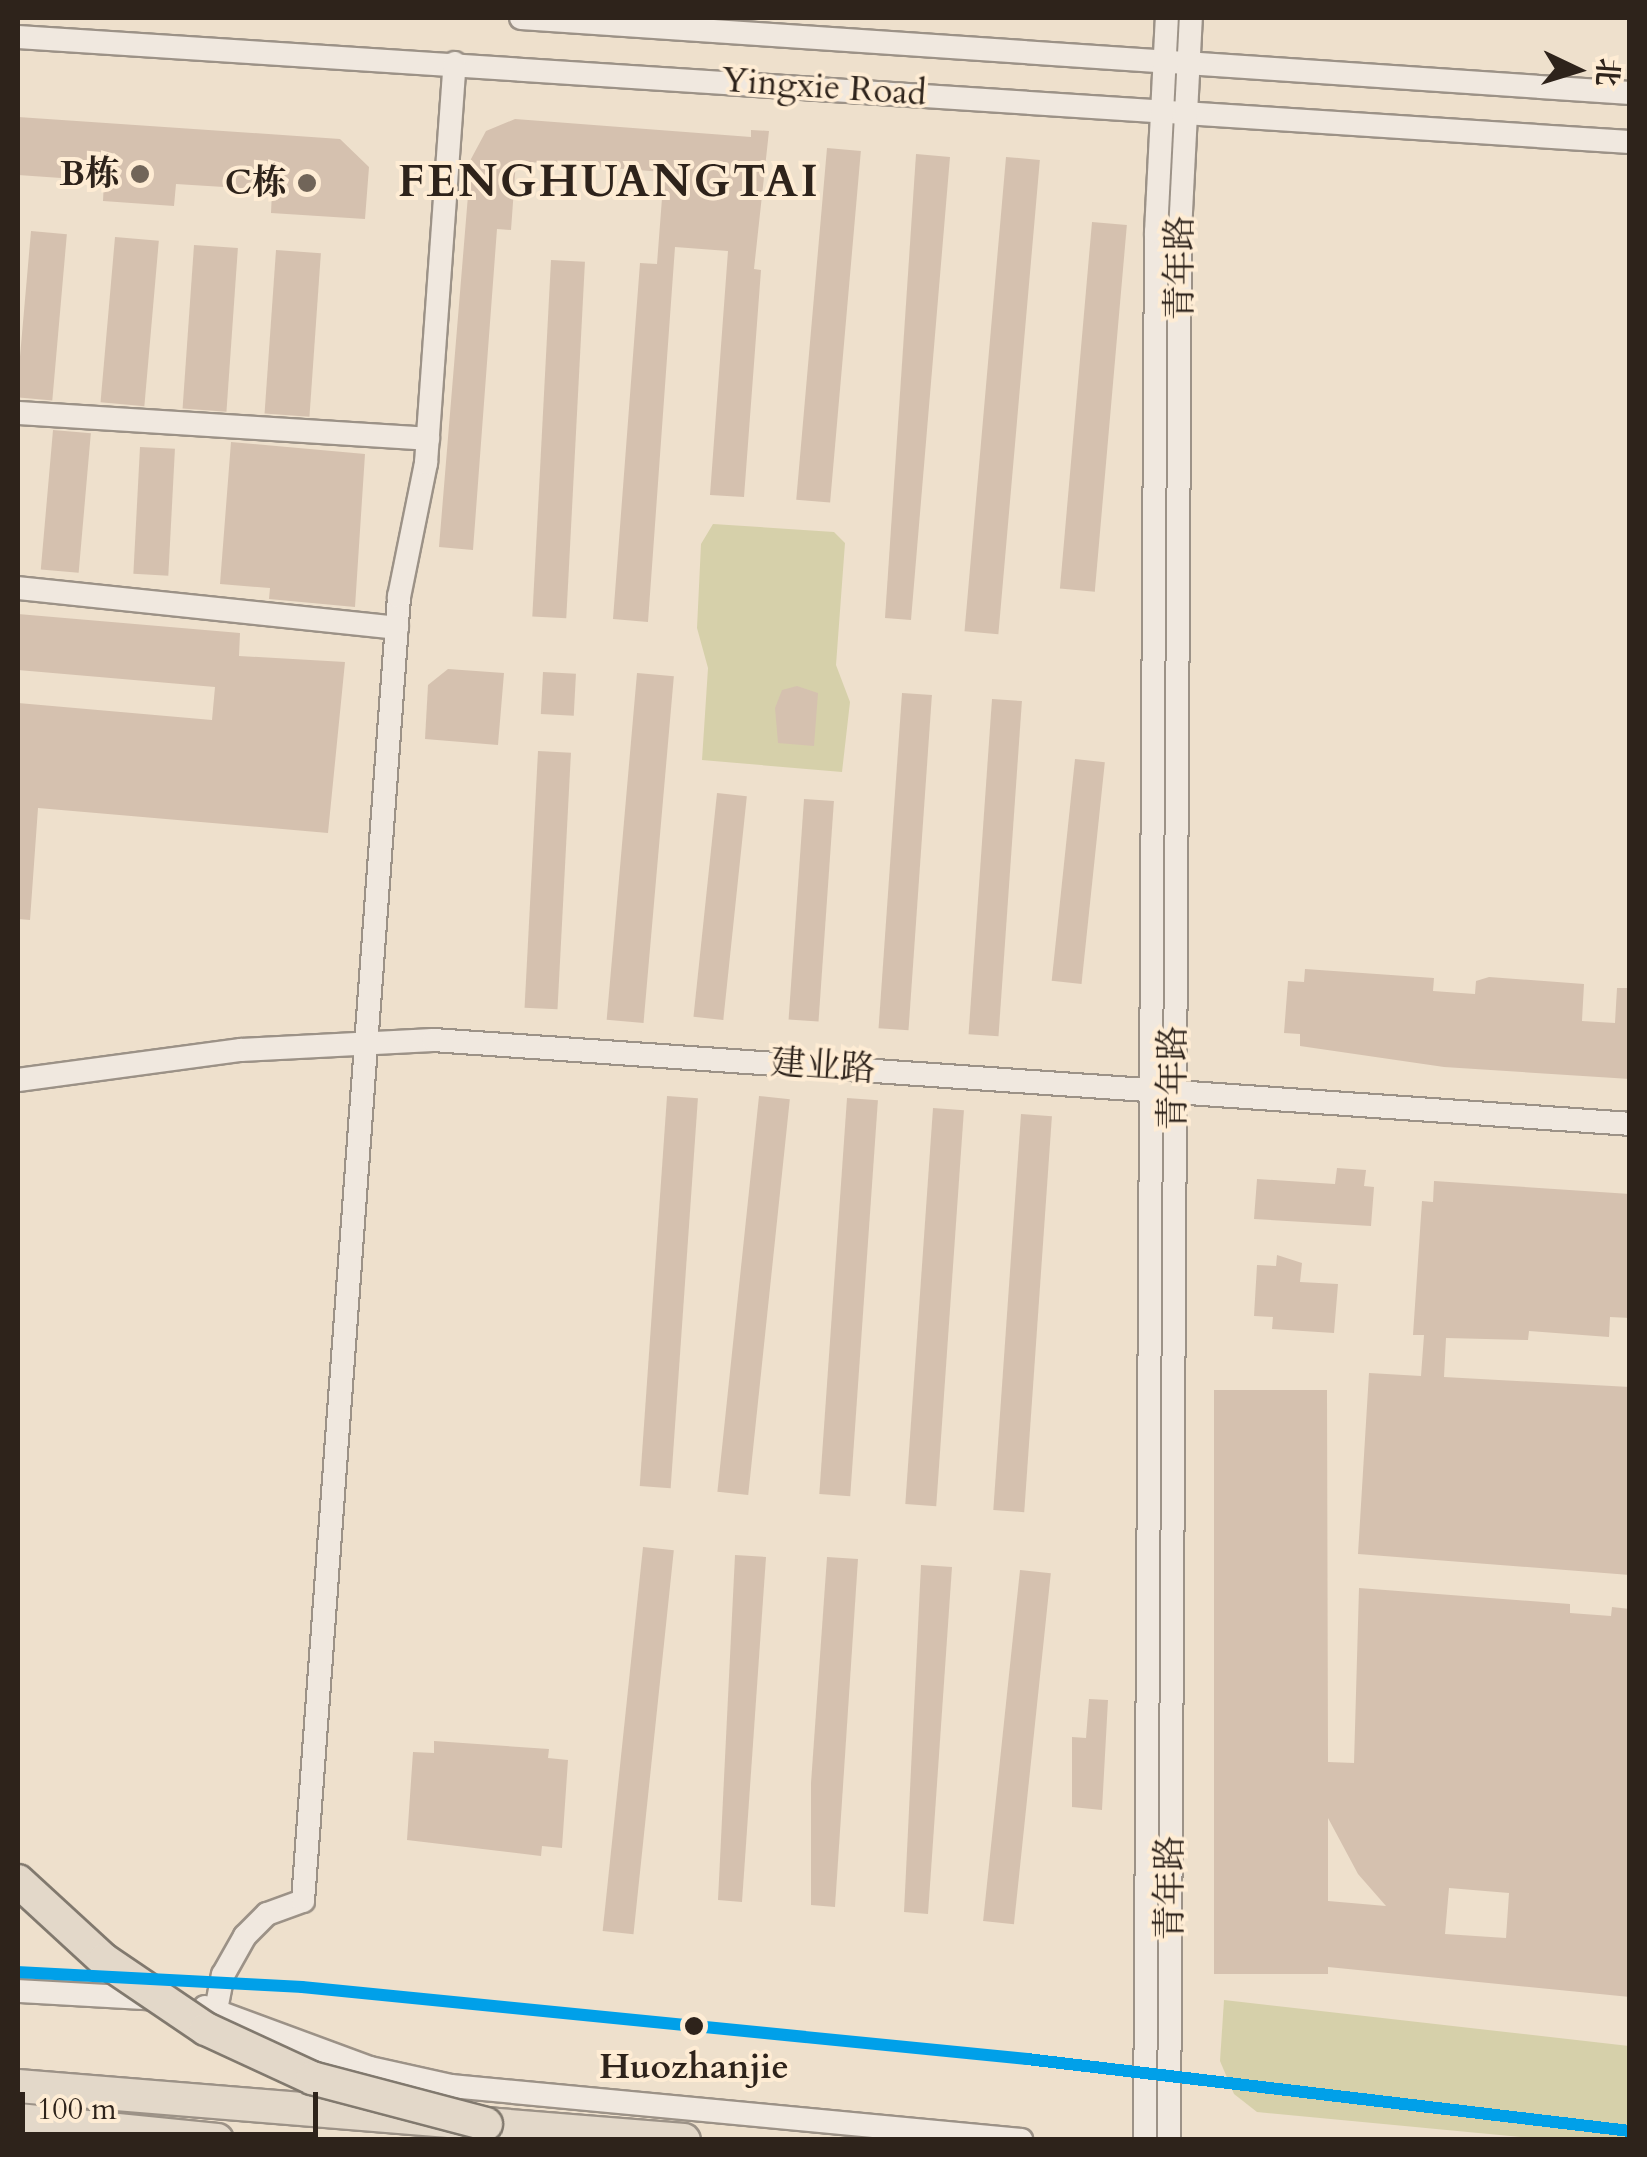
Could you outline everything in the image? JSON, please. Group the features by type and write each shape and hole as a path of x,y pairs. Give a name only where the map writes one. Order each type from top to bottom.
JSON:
{"highway":[{"path":"18,1881 104,1960 206,2029 312,2078 486,2124"},
{"path":"18,2086 241,2108 684,2140"},
{"path":"23,2121 216,2140"}],"street":[{"name":"Yingxie Road","path":"521,18 1630,93"},
{"name":"青年路","path":"1145,2140 1176,61 1167,18"},
{"name":"青年路","path":"1176,61 1191,18"},
{"name":"Yingxie Road","path":"18,37 1630,142"},
{"path":"216,2010 223,1975 245,1936 267,1914 304,1902 396,628 428,439 454,63"},
{"path":"18,413 428,439"},
{"path":"18,588 396,628"},
{"name":"建业路","path":"18,1080 367,1042 434,1040 1630,1124"},
{"name":"青年路","path":"1161,1091 1169,2140"},
{"path":"18,1990 188,2001 370,2068 452,2086 1021,2140"}],"shaded area":[{"path":"713,524 834,532 845,543 836,665 850,702 842,772 702,760 708,668 697,628 701,544"},
{"path":"1224,2000 1629,2046 1629,2139 1541,2139 1257,2112 1234,2094 1220,2061"}],"building":[{"path":"18,117 340,139 369,167 365,219 271,213 272,190 176,184 174,206 103,201 104,181 18,175"},
{"path":"515,119 751,137 751,130 769,131 754,269 761,270 744,497 710,495 728,251 675,247 648,622 613,619 640,263 657,264 664,172 516,161 511,230 497,229 473,550 439,547 471,159 486,131"},
{"path":"827,148 861,151 830,503 796,500"},
{"path":"916,154 950,157 911,620 885,618"},
{"path":"1006,157 1040,160 998,634 965,631"},
{"path":"1092,222 1127,225 1095,592 1060,589"},
{"path":"31,231 67,234 52,401 18,398"},
{"path":"115,237 159,241 144,406 101,402"},
{"path":"194,245 238,248 226,412 183,409"},
{"path":"276,250 321,253 309,417 265,414"},
{"path":"551,260 585,262 566,618 532,617"},
{"path":"53,430 91,433 79,573 41,569"},
{"path":"231,442 365,454 355,607 269,599 270,588 220,584"},
{"path":"140,447 175,449 168,576 133,574"},
{"path":"18,614 240,633 239,656 345,662 328,833 38,808 30,920 18,919 18,703 212,720 215,687 18,670"},
{"path":"448,669 504,673 498,745 425,739 428,685"},
{"path":"543,672 576,674 574,716 541,714"},
{"path":"637,673 674,676 644,1023 607,1020"},
{"path":"797,686 818,693 814,746 778,743 775,708 782,690"},
{"path":"902,693 932,695 908,1030 879,1028"},
{"path":"992,699 1022,701 998,1036 969,1034"},
{"path":"538,751 571,753 558,1009 525,1008"},
{"path":"1075,759 1105,762 1082,984 1052,981"},
{"path":"717,793 747,796 723,1020 693,1017"},
{"path":"804,799 834,801 819,1022 789,1019"},
{"path":"1305,969 1434,978 1433,991 1475,994 1476,981 1489,977 1584,984 1582,1021 1615,1023 1617,988 1630,988 1630,1079 1444,1067 1300,1046 1300,1034 1284,1033 1288,981 1304,982"},
{"path":"667,1096 698,1098 671,1488 640,1486"},
{"path":"759,1096 790,1099 748,1495 717,1492"},
{"path":"847,1098 878,1100 850,1496 819,1494"},
{"path":"933,1108 964,1110 936,1506 905,1504"},
{"path":"1021,1114 1052,1116 1024,1512 993,1510"},
{"path":"1337,1168 1366,1170 1364,1186 1374,1187 1371,1226 1254,1219 1257,1179 1335,1184"},
{"path":"1434,1181 1630,1194 1630,1318 1610,1317 1609,1337 1529,1331 1528,1340 1446,1338 1444,1377 1630,1387 1630,1575 1358,1554 1369,1373 1421,1376 1424,1335 1413,1335 1422,1201 1433,1202"},
{"path":"1277,1255 1302,1263 1300,1282 1338,1284 1334,1333 1272,1329 1273,1317 1254,1316 1257,1265 1276,1266"},
{"path":"1214,1390 1327,1390 1328,1762 1354,1763 1359,1588 1570,1604 1570,1613 1611,1616 1612,1607 1630,1609 1630,1997 1328,1967 1328,1974 1214,1974","holes":["1328,1818 1358,1874 1386,1906 1328,1901","1449,1888 1509,1893 1506,1938 1445,1934"]},
{"path":"643,1547 674,1550 633,1934 603,1931"},
{"path":"735,1555 766,1557 742,1902 718,1900"},
{"path":"827,1557 858,1559 835,1907 811,1905 811,1783"},
{"path":"921,1565 952,1567 928,1914 904,1912"},
{"path":"1020,1570 1051,1573 1014,1924 983,1921"},
{"path":"1089,1699 1108,1700 1102,1810 1072,1807 1072,1737 1086,1738"},
{"path":"434,1741 549,1749 548,1758 568,1760 562,1848 542,1846 541,1856 407,1840 413,1752 434,1753"}],"transit line":[{"path":"18,1972 302,1987 1027,2059 1630,2131"}],"place":[{"name":"B栋","path":"140,174"},
{"name":"C栋","path":"307,183"},
{"name":"Huozhanjie","path":"694,2026"}],"district":[{"name":"FENGHUANGTAI","path":"609,182"}]}
